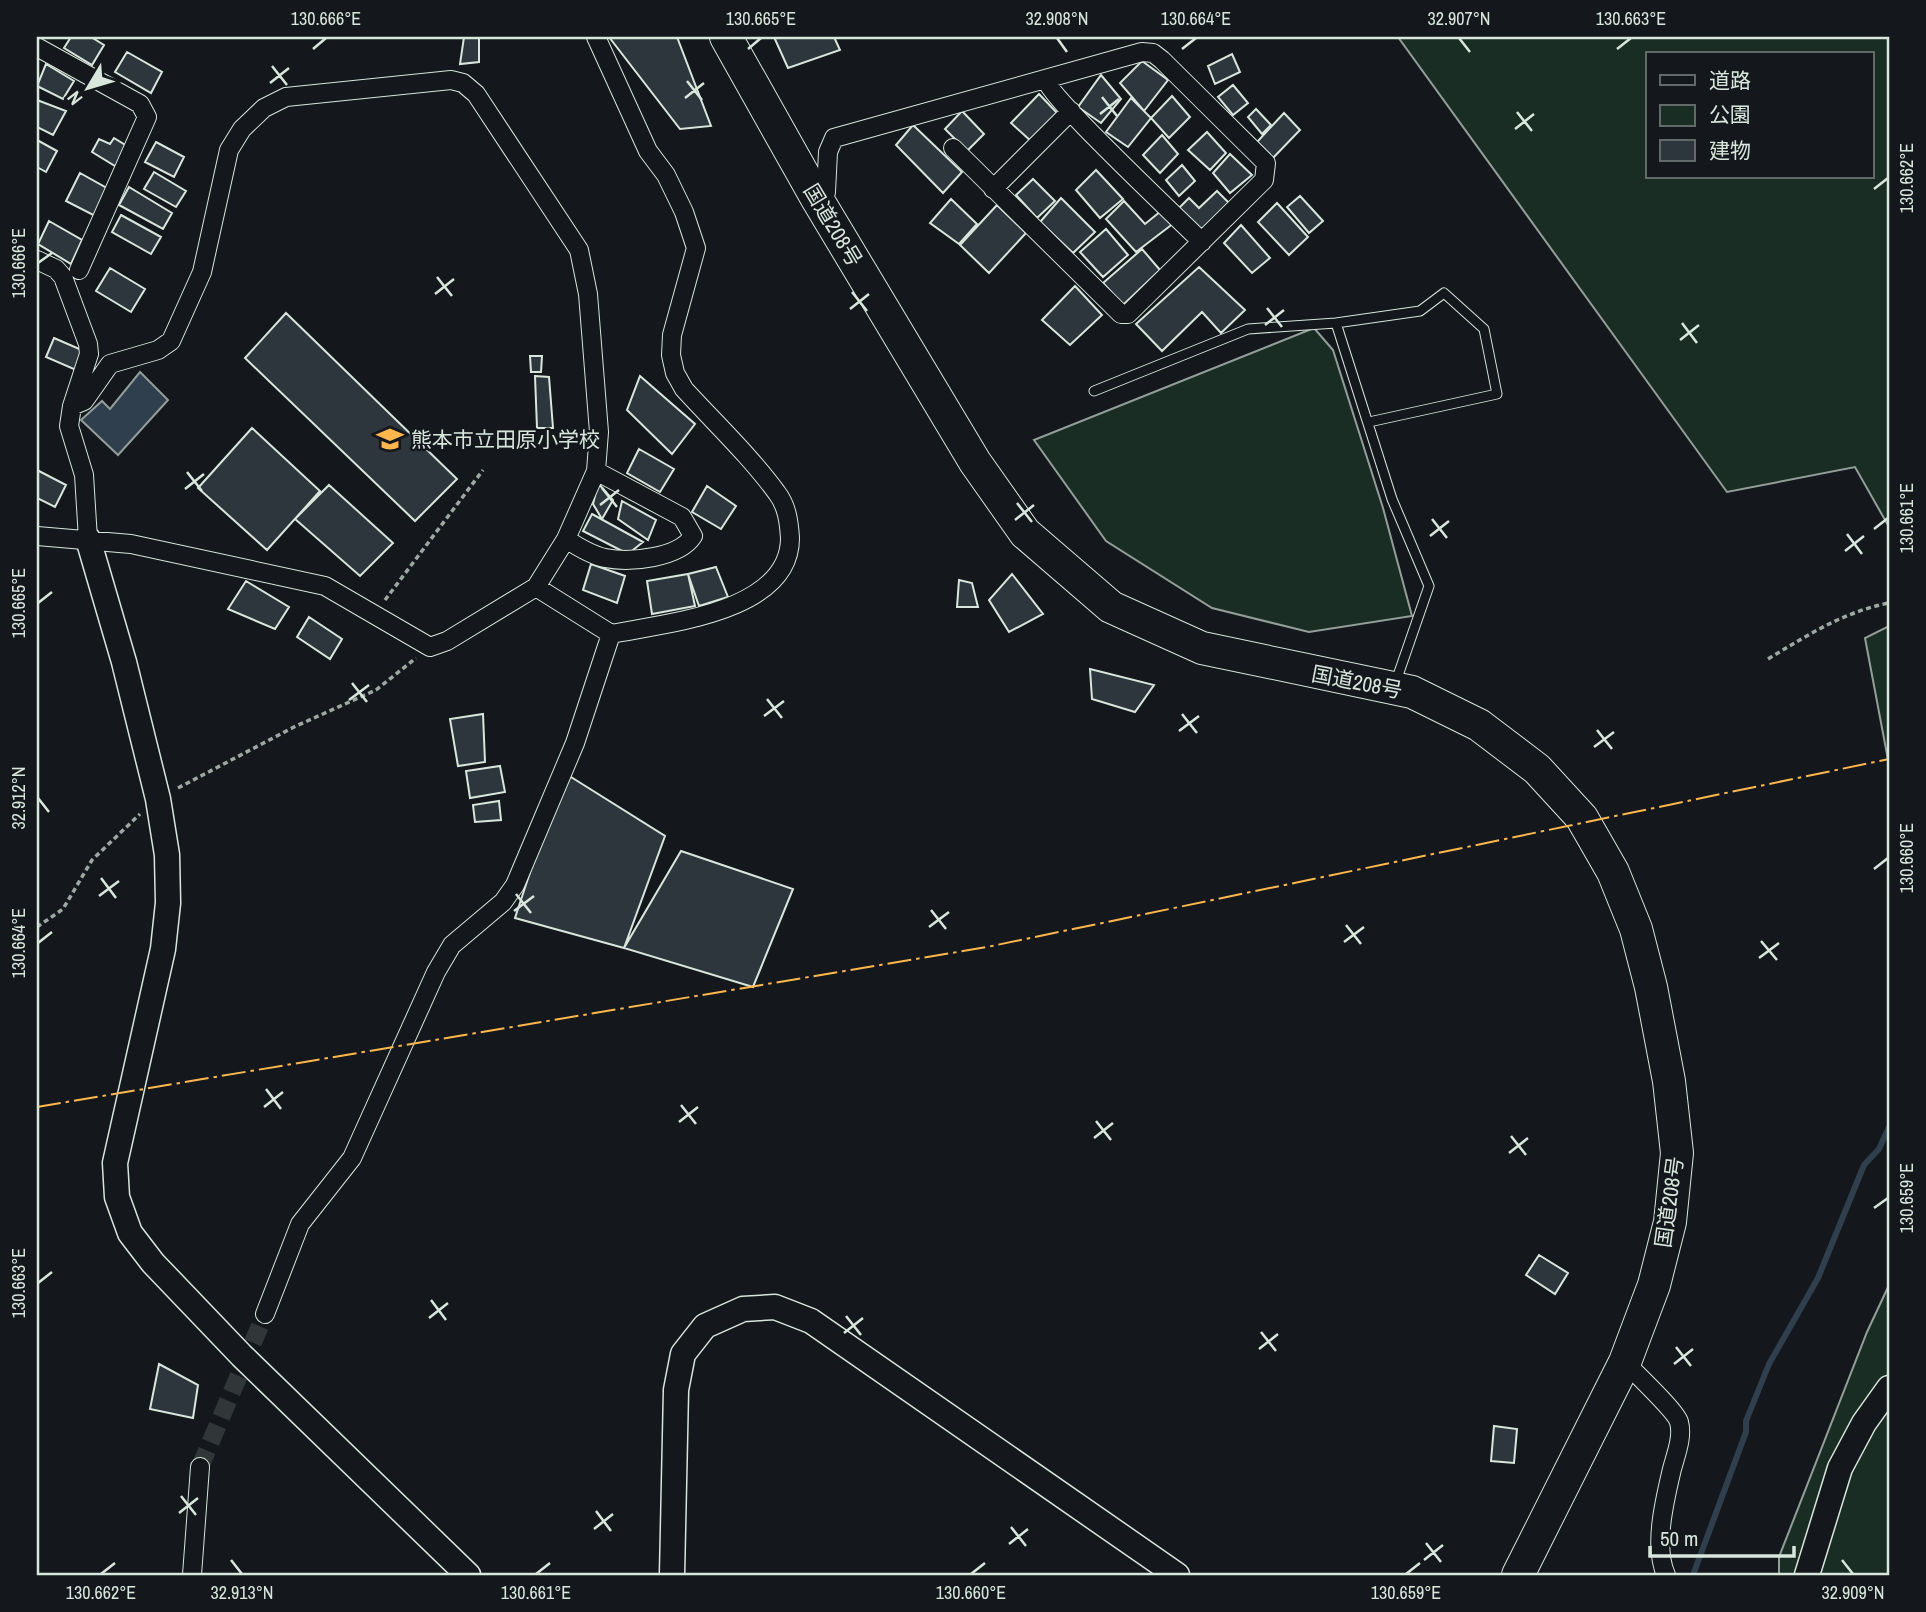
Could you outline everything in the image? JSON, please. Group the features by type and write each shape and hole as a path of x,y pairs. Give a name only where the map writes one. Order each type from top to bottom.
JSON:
{"highway":[{"name":"国道208号","path":"726,37 816,197 975,462 1025,533 1111,607 1202,648 1412,692 1479,725 1537,769 1582,818 1613,872 1636,929 1666,1068 1677,1153 1670,1222 1654,1285 1625,1362 1518,1575"}],"street":[{"path":"536,587 611,635 732,607 768,586 783,568 790,548 789,519 779,494 684,388 675,373 671,355 672,335 696,248 684,212 666,175 648,151 596,37"},
{"path":"37,47 140,104 147,117 79,270"},
{"path":"816,197 826,191 828,152 834,138 1142,52 1153,53 1266,163 1264,180 1128,314 1121,314 953,148"},
{"path":"37,536 131,544 325,586 430,647 447,641 536,587 566,539 596,471 599,432 588,294 579,250 476,94 463,83 451,80 286,97 264,108 242,129 229,150 202,272 171,341 158,350 110,364 84,401 72,406"},
{"path":"1046,80 1048,87 1071,111 1202,242"},
{"path":"993,189 1071,111"},
{"path":"37,260 56,269 63,277 88,344 89,354 72,406 69,426 84,475 88,539 124,662 158,799 167,855 168,903 164,938 115,1163 117,1197 130,1233 153,1263 242,1356 468,1575"},
{"path":"566,539 602,558 620,561 662,554 688,543 693,536 682,517 596,471"},
{"path":"265,1314 300,1224 352,1158 408,1029 452,945 503,902 515,885 575,743 611,635"},
{"path":"672,1575 676,1391 682,1354 705,1326 743,1309 775,1307 811,1321 832,1335 1177,1575"},
{"path":"1625,1362 1678,1419 1680,1436 1668,1486 1662,1537 1663,1567 1666,1575"},
{"path":"1807,1575 1840,1468 1864,1423 1889,1388"},
{"path":"192,1575 200,1467"}],"lane":[{"path":"1094,391 1248,329 1336,323 1420,311 1444,292 1484,329 1497,394 1369,422"},
{"path":"1336,323 1392,499 1429,586 1393,689"}],"path":[{"path":"375,614 483,470"},
{"path":"1768,659 1833,620 1863,608 1889,603"},
{"path":"37,927 63,909 92,860 158,799 293,727 376,690 430,647"}],"green space":[{"path":"1398,37 1889,37 1889,527 1855,467 1727,492"},
{"path":"1314,328 1333,350 1383,508 1412,616 1309,632 1212,608 1106,541 1034,440"},
{"path":"1889,626 1889,765 1865,638"},
{"path":"1889,1285 1889,1575 1779,1575 1779,1557 1867,1332"}],"water":[{"path":"140,372 168,400 118,455 81,420 102,401 110,409"}],"building":[{"path":"71,37 91,37 104,45 92,65 64,48"},
{"path":"464,37 479,37 479,62 460,64"},
{"path":"609,37 677,37 711,126 680,129"},
{"path":"774,37 834,37 840,50 788,68"},
{"path":"127,52 162,72 151,93 115,72"},
{"path":"1232,54 1240,72 1215,84 1208,66"},
{"path":"1142,61 1168,80 1144,111 1120,83"},
{"path":"46,64 74,81 63,99 37,86"},
{"path":"1101,75 1121,99 1101,123 1078,107"},
{"path":"1233,85 1248,103 1233,115 1218,97"},
{"path":"1039,94 1059,115 1032,142 1011,123"},
{"path":"1172,96 1190,117 1169,138 1151,118"},
{"path":"1131,98 1151,118 1128,147 1106,132"},
{"path":"37,100 66,111 53,135 37,127"},
{"path":"1256,109 1271,125 1262,134 1248,117"},
{"path":"962,111 984,134 967,151 945,129"},
{"path":"1284,113 1300,130 1272,159 1257,142"},
{"path":"913,125 962,172 943,193 896,145"},
{"path":"1207,132 1226,153 1210,170 1188,150"},
{"path":"1162,135 1178,154 1160,173 1143,155"},
{"path":"114,138 130,148 120,169 92,152 99,139 110,144"},
{"path":"37,140 57,151 46,172 37,167"},
{"path":"156,142 184,157 174,177 145,162"},
{"path":"1230,154 1252,175 1230,193 1213,173"},
{"path":"1182,165 1195,181 1179,196 1166,180"},
{"path":"1096,170 1123,199 1100,218 1076,190"},
{"path":"154,172 186,191 176,207 144,189"},
{"path":"80,173 112,191 99,218 66,201"},
{"path":"1033,179 1055,201 1037,218 1016,195"},
{"path":"129,187 172,213 163,229 119,205"},
{"path":"1217,191 1232,206 1203,235 1178,209 1189,198 1199,208"},
{"path":"1300,196 1323,221 1309,233 1287,207"},
{"path":"1061,198 1095,232 1073,253 1040,222"},
{"path":"951,199 977,224 959,244 930,223"},
{"path":"1124,201 1145,224 1161,211 1174,223 1136,252 1106,219"},
{"path":"1277,203 1308,237 1289,255 1258,222"},
{"path":"997,205 1026,233 989,273 960,245"},
{"path":"121,215 161,237 151,254 112,232"},
{"path":"49,221 82,240 71,264 38,244"},
{"path":"1241,225 1270,258 1252,273 1224,243"},
{"path":"1106,229 1128,255 1103,277 1080,252"},
{"path":"1142,249 1160,270 1123,305 1103,283"},
{"path":"1199,267 1245,310 1221,333 1202,312 1162,351 1136,324"},
{"path":"110,268 145,289 131,312 96,291"},
{"path":"1075,286 1102,315 1070,345 1042,320"},
{"path":"286,313 457,479 415,521 245,358"},
{"path":"54,338 84,351 76,370 46,357"},
{"path":"530,356 542,356 541,372 531,372"},
{"path":"535,376 549,377 553,428 537,428"},
{"path":"640,376 695,424 672,454 627,410"},
{"path":"252,428 320,491 267,550 198,488"},
{"path":"639,449 674,469 660,492 627,473"},
{"path":"37,470 66,485 55,507 37,498"},
{"path":"598,483 613,500 602,519 593,504"},
{"path":"329,485 393,543 360,576 295,519"},
{"path":"707,486 736,506 721,529 692,512"},
{"path":"622,501 656,520 648,540 618,519"},
{"path":"592,514 643,542 628,554 583,531"},
{"path":"591,564 625,576 617,603 583,590"},
{"path":"716,567 728,597 699,606 688,574"},
{"path":"688,574 695,606 652,614 647,581"},
{"path":"1012,574 1043,614 1009,632 989,600"},
{"path":"959,580 972,583 978,607 957,607"},
{"path":"246,581 289,607 275,629 228,609"},
{"path":"309,617 342,639 330,659 297,637"},
{"path":"1090,669 1154,685 1135,712 1092,699"},
{"path":"483,714 485,762 458,766 450,719"},
{"path":"500,766 505,792 470,798 466,771"},
{"path":"563,772 665,836 624,948 515,918"},
{"path":"499,801 501,820 475,822 473,805"},
{"path":"681,851 793,889 753,987 624,948"},
{"path":"1539,1255 1568,1273 1555,1294 1526,1275"},
{"path":"159,1364 198,1385 193,1418 150,1409"},
{"path":"1494,1426 1517,1429 1514,1463 1491,1461"}],"waterway":[{"path":"1693,1575 1746,1432 1746,1421 1769,1364 1818,1278 1864,1165 1879,1149 1889,1127"}],"tunnel":[{"path":"200,1467 265,1314"}],"power":[{"path":"37,1107 987,947 1889,759"}],"place":[{"name":"熊本市立田原小学校","path":"390,439"}]}
